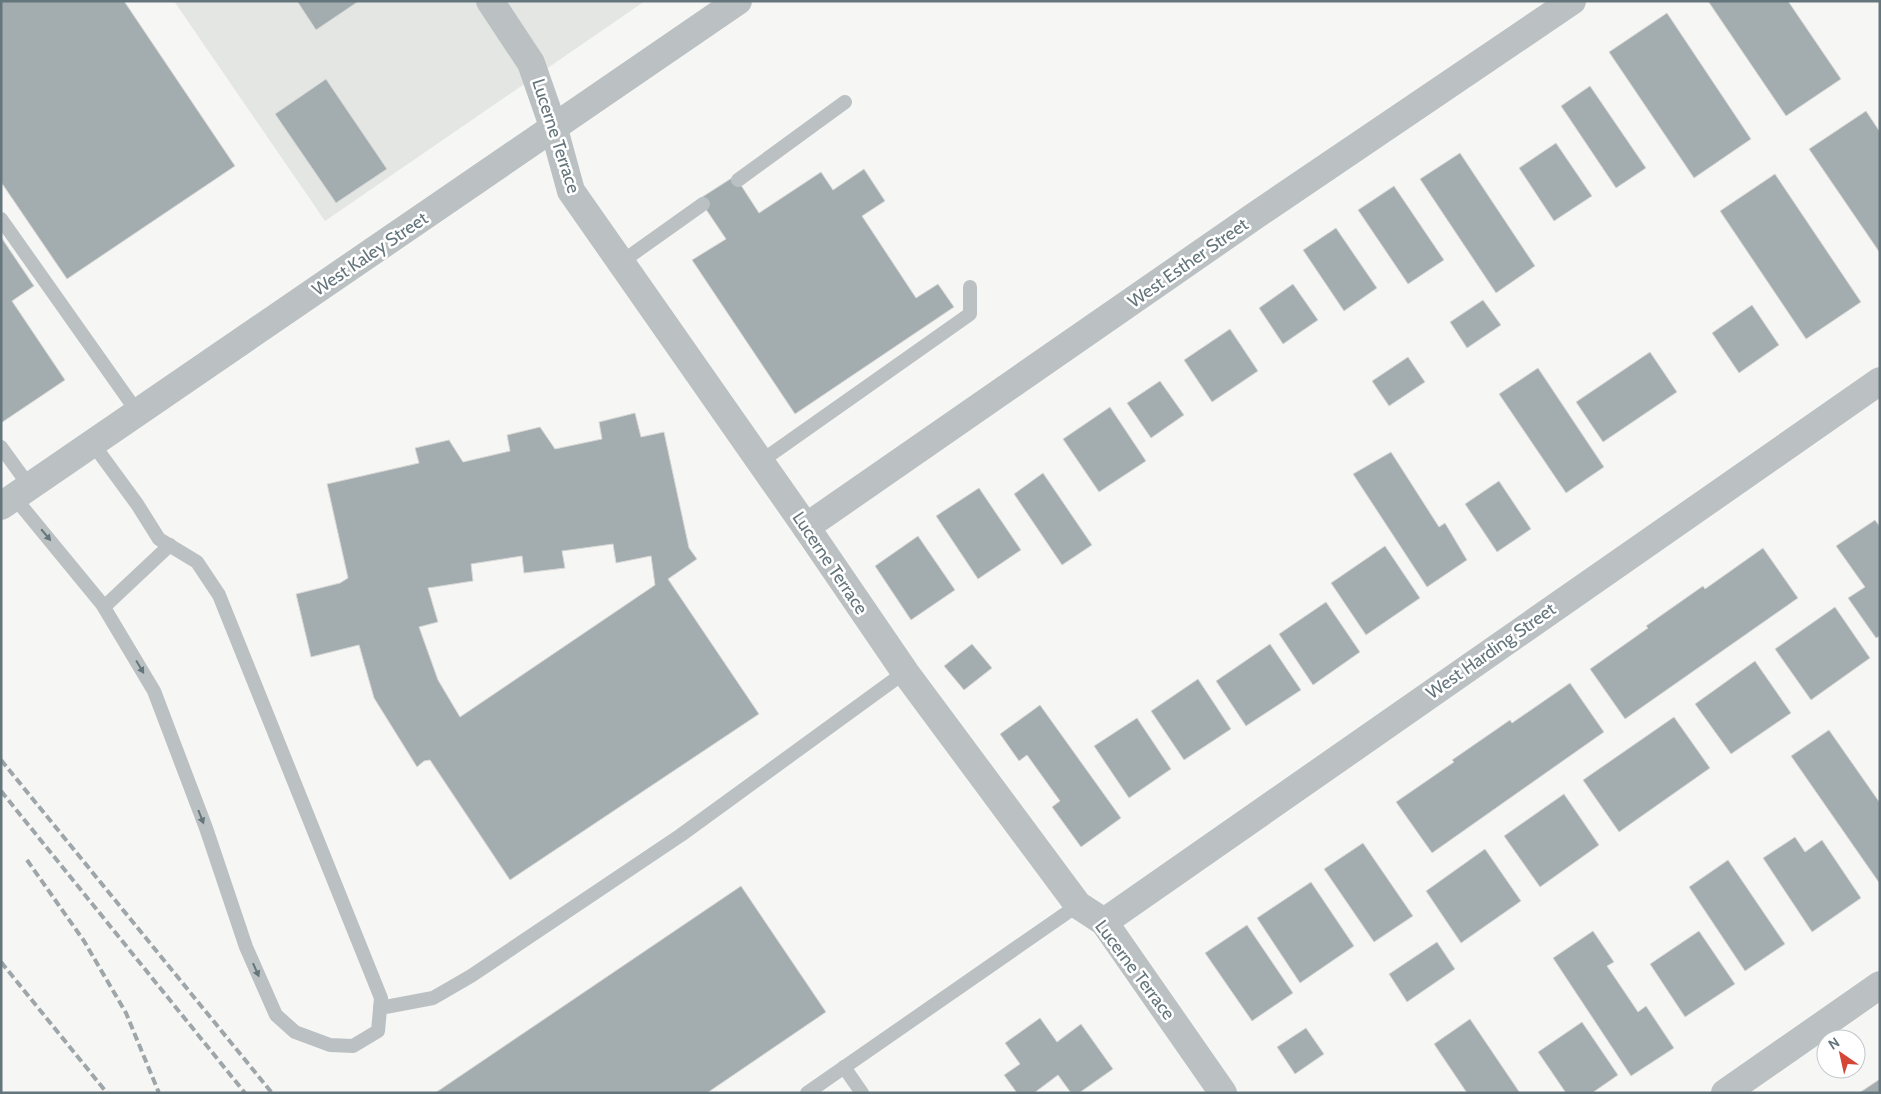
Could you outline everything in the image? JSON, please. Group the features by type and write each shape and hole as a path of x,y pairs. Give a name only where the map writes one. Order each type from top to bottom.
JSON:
{"street":[{"name":"Lucerne Terrace","path":"490,1 532,63 554,129 571,191 905,672 1078,905 1104,922 1224,1093"},
{"name":"West Kaley Street","path":"15,497 738,1"},
{"name":"West Esther Street","path":"806,527 1248,221 1572,1"},
{"name":"West Harding Street","path":"1104,922 1880,381"},
{"path":"1726,1093 1880,985"}],"lane":[{"path":"738,180 846,102"},
{"path":"620,262 703,204"},
{"path":"1,219 138,413"},
{"path":"760,462 970,314 970,287"},
{"path":"1,447 15,497 104,607 154,691 206,828 246,947 276,1015 295,1032 330,1045 353,1046 378,1031 381,998 219,595 197,562 159,539 137,504 93,444"},
{"path":"104,607 170,545"},
{"path":"380,1008 433,998 471,976 681,835 905,672"},
{"path":"806,1093 1078,905"},
{"path":"844,1067 862,1093"}],"shaded area":[{"path":"174,1 645,1 325,221"}],"building":[{"path":"1,1 124,1 235,166 67,279 1,182"},
{"path":"297,1 359,1 316,30"},
{"path":"1708,1 1788,1 1841,79 1786,116"},
{"path":"1667,13 1751,139 1694,178 1609,52"},
{"path":"326,79 387,169 336,203 275,114"},
{"path":"1590,86 1646,168 1616,188 1561,106"},
{"path":"1866,111 1880,132 1880,253 1809,149"},
{"path":"1556,143 1592,196 1554,221 1519,168"},
{"path":"1460,153 1535,266 1496,293 1420,179"},
{"path":"864,169 885,201 862,216 916,298 938,284 954,307 795,414 692,260 726,239 699,199 735,176 759,213 821,172 833,190"},
{"path":"1775,174 1861,302 1806,339 1720,211"},
{"path":"1394,186 1444,260 1408,284 1358,210"},
{"path":"1336,228 1377,288 1344,311 1303,250"},
{"path":"1,237 34,286 12,301 65,380 1,423"},
{"path":"1293,284 1318,320 1283,344 1259,308"},
{"path":"1483,300 1501,325 1467,348 1450,322"},
{"path":"1752,305 1779,345 1739,373 1712,333"},
{"path":"1230,329 1258,371 1212,402 1184,360"},
{"path":"1650,352 1677,392 1603,442 1576,402"},
{"path":"1408,357 1425,382 1389,406 1372,381"},
{"path":"1538,368 1604,467 1566,493 1499,394"},
{"path":"1160,381 1184,415 1151,438 1127,403"},
{"path":"1110,407 1146,461 1099,492 1063,439"},
{"path":"635,413 641,437 664,432 689,548 697,559 668,579 759,714 510,880 430,760 424,761 417,767 374,698 359,645 311,657 296,594 340,583 348,578 327,484 419,463 415,448 449,440 463,462 510,451 507,435 540,427 555,449 602,439 599,422","holes":["613,544 616,563 651,556 655,585 460,717 438,680 419,627 438,622 428,588 473,581 471,564 522,556 524,573 565,568 562,551"]},
{"path":"1391,452 1439,527 1445,523 1467,560 1427,587 1353,474"},
{"path":"1043,473 1092,545 1062,565 1014,494"},
{"path":"1499,481 1531,529 1497,552 1465,504"},
{"path":"979,488 1021,550 978,579 936,516"},
{"path":"1875,520 1880,527 1880,636 1876,638 1848,598 1865,587 1836,546"},
{"path":"918,536 955,590 911,620 875,566"},
{"path":"1385,546 1420,598 1366,635 1331,583"},
{"path":"1763,548 1798,598 1625,719 1590,669 1648,628 1646,626 1703,586 1705,589"},
{"path":"1326,602 1360,652 1313,685 1279,634"},
{"path":"1835,607 1870,658 1811,700 1775,649"},
{"path":"972,644 992,668 964,690 944,666"},
{"path":"1270,644 1301,690 1246,726 1216,681"},
{"path":"1755,661 1791,713 1731,754 1695,704"},
{"path":"1198,679 1231,729 1184,760 1151,711"},
{"path":"1570,683 1604,732 1432,853 1396,802 1510,720 1512,723"},
{"path":"1040,705 1121,818 1081,847 1052,807 1060,801 1027,755 1019,761 1000,734"},
{"path":"1674,717 1710,768 1619,832 1583,780"},
{"path":"1137,718 1171,769 1129,798 1094,746"},
{"path":"1829,730 1880,803 1880,884 1791,756"},
{"path":"1564,794 1599,845 1540,887 1504,836"},
{"path":"1795,837 1805,852 1822,840 1861,898 1812,932 1763,858"},
{"path":"1363,843 1413,916 1374,942 1324,869"},
{"path":"1485,849 1521,901 1461,943 1426,891"},
{"path":"1728,860 1785,944 1745,971 1689,887"},
{"path":"1311,882 1354,946 1300,983 1257,918"},
{"path":"741,886 826,1012 707,1093 435,1093"},
{"path":"1247,925 1293,993 1252,1021 1205,953"},
{"path":"1593,931 1614,962 1607,966 1638,1012 1646,1006 1674,1048 1631,1076 1553,958"},
{"path":"1699,931 1735,984 1685,1017 1650,964"},
{"path":"1437,942 1455,969 1407,1002 1389,974"},
{"path":"1040,1018 1057,1042 1081,1024 1113,1069 1079,1093 1071,1093 1058,1075 1034,1093 1017,1093 1004,1075 1020,1064 1005,1043"},
{"path":"1470,1019 1520,1093 1467,1093 1434,1044"},
{"path":"1582,1022 1618,1075 1592,1093 1566,1093 1538,1052"},
{"path":"1306,1028 1324,1054 1295,1074 1277,1047"},
{"path":"1880,1079 1880,1093 1859,1093"}],"railway":[{"path":"1,760 272,1093"},
{"path":"1,791 245,1093"},
{"path":"27,860 84,941 126,1013 159,1093"},
{"path":"1,962 107,1093"}]}
